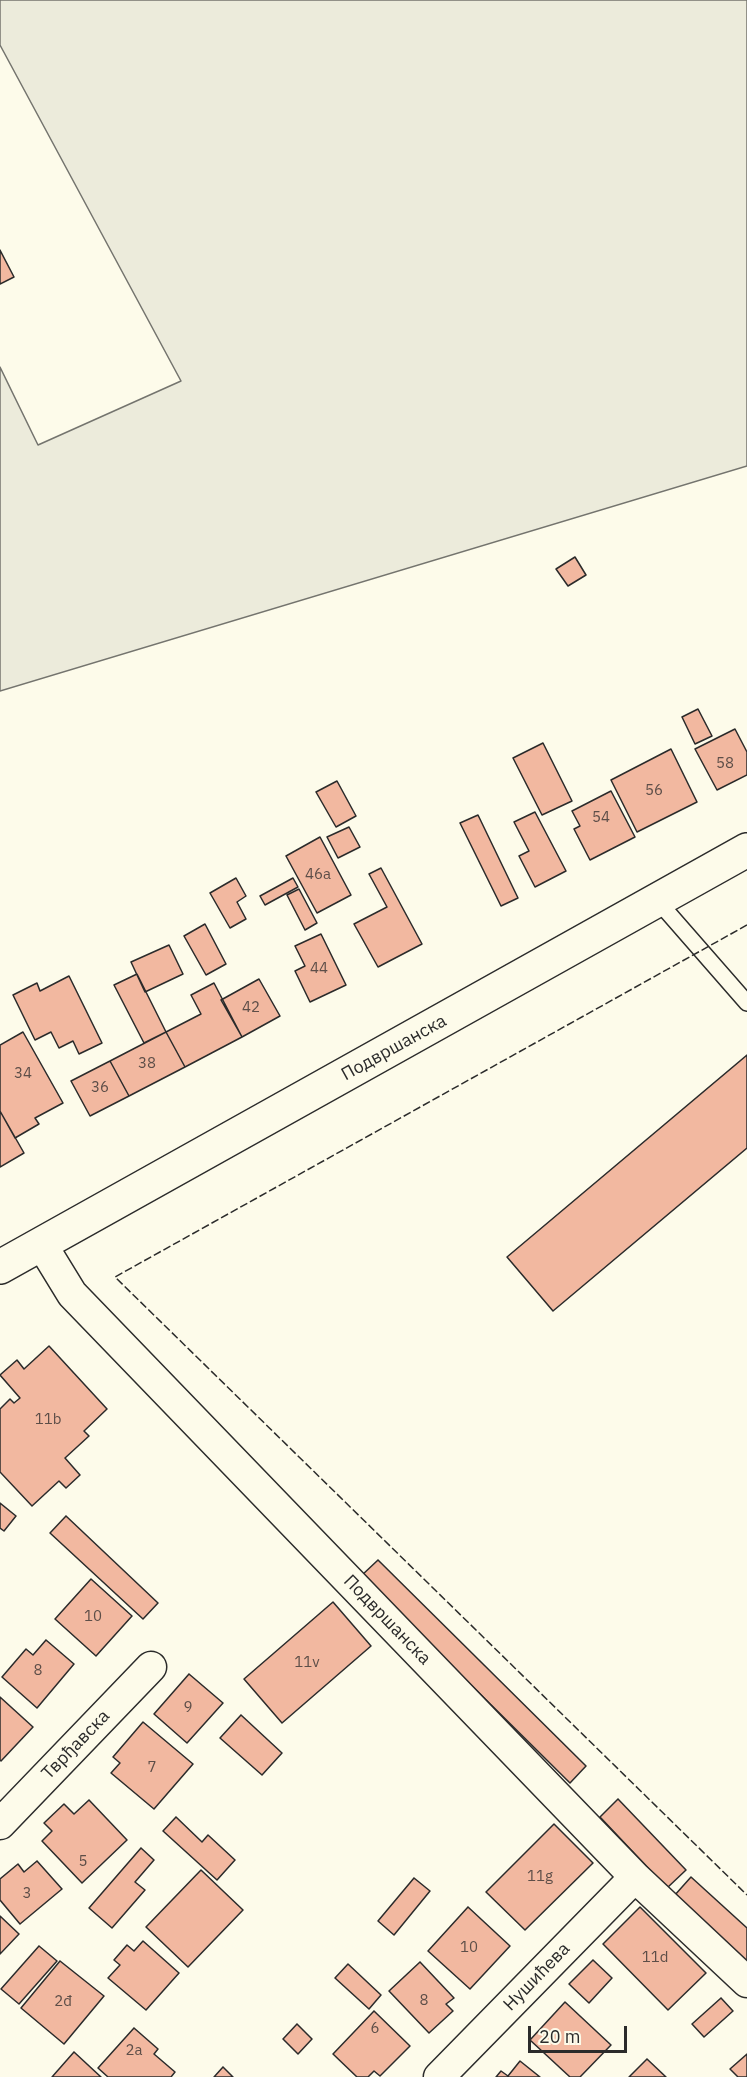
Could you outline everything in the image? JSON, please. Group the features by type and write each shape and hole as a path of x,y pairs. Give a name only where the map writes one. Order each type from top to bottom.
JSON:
{"street":[{"name":"Подвршанска","path":"0,1267 747,850"},
{"name":"Подвршанска","path":"42,1245 72,1294 635,1876 747,1982"},
{"name":"Тврђавска","path":"0,1824 151,1667"},
{"name":"Нушићева","path":"439,2077 635,1876"}],"lane":[{"path":"657,900 747,1003"}],"shaded area":[{"path":"0,0 747,0 747,466 0,691 0,367 38,445 181,381 0,45"}],"building":[{"path":"0,250 14,277 0,284"},
{"path":"575,557 586,575 568,586 556,569"},
{"path":"698,709 712,736 695,744 682,717"},
{"path":"735,729 747,752 747,775 717,790 695,749"},
{"path":"543,743 572,801 542,815 513,758"},
{"path":"671,749 697,802 637,832 611,780"},
{"path":"337,781 356,816 336,827 316,792"},
{"path":"611,791 635,837 590,860 574,829 580,826 572,811"},
{"path":"535,812 566,871 535,887 519,856 529,851 514,822"},
{"path":"478,815 518,898 501,906 460,823"},
{"path":"349,827 360,847 338,858 327,837"},
{"path":"320,837 351,895 317,913 286,856"},
{"path":"381,868 422,944 378,967 354,924 387,907 369,874"},
{"path":"236,878 246,896 237,902 246,919 230,928 210,893"},
{"path":"293,878 298,887 265,905 260,896"},
{"path":"299,889 317,923 305,930 287,895"},
{"path":"205,924 226,964 206,975 184,936"},
{"path":"321,934 346,985 310,1002 295,971 305,966 295,946"},
{"path":"169,945 183,974 145,992 131,962"},
{"path":"137,974 166,1032 144,1043 114,985"},
{"path":"69,976 102,1043 79,1054 73,1041 59,1048 51,1032 35,1040 13,995 37,983 40,991"},
{"path":"259,979 280,1016 242,1037 221,1000"},
{"path":"214,983 242,1037 185,1067 166,1032 201,1014 191,995"},
{"path":"23,1032 63,1103 35,1118 39,1124 15,1138 0,1111 0,1045"},
{"path":"166,1032 185,1067 129,1096 110,1061"},
{"path":"747,1055 747,1148 553,1311 507,1257"},
{"path":"110,1061 129,1096 90,1116 71,1081"},
{"path":"0,1111 24,1153 0,1167"},
{"path":"49,1346 107,1409 84,1431 89,1436 65,1458 80,1475 66,1488 59,1481 32,1506 0,1472 0,1409 10,1399 14,1403 20,1398 0,1375 17,1360 24,1369"},
{"path":"0,1503 16,1516 4,1531 0,1528"},
{"path":"66,1516 158,1603 143,1619 50,1533"},
{"path":"378,1560 586,1766 570,1783 361,1576"},
{"path":"91,1579 132,1616 96,1656 55,1619"},
{"path":"333,1602 371,1646 282,1723 244,1679"},
{"path":"46,1640 74,1664 37,1708 2,1677 26,1649 33,1655"},
{"path":"189,1674 223,1703 187,1743 154,1714"},
{"path":"0,1697 33,1727 1,1761 0,1760"},
{"path":"241,1715 282,1753 262,1775 220,1738"},
{"path":"143,1722 193,1764 154,1809 111,1773 120,1763 113,1757"},
{"path":"618,1799 686,1870 667,1888 600,1817"},
{"path":"89,1800 127,1840 82,1883 42,1841 52,1831 44,1823 64,1804 74,1814"},
{"path":"176,1817 202,1842 208,1835 235,1860 217,1880 163,1831"},
{"path":"554,1824 593,1863 525,1930 486,1892"},
{"path":"141,1848 154,1860 135,1882 145,1890 112,1928 89,1908"},
{"path":"37,1861 62,1889 20,1924 0,1900 0,1879 18,1864 24,1872"},
{"path":"201,1870 243,1910 188,1967 146,1927"},
{"path":"691,1877 747,1928 747,1963 674,1896"},
{"path":"414,1878 430,1891 394,1935 378,1921"},
{"path":"468,1907 510,1946 470,1989 428,1951"},
{"path":"640,1907 706,1973 668,2010 603,1944"},
{"path":"0,1916 19,1934 0,1954"},
{"path":"143,1941 179,1973 146,2010 108,1978 120,1965 114,1960 127,1945 134,1951"},
{"path":"39,1946 57,1961 19,2004 1,1989"},
{"path":"593,1960 612,1978 589,2003 569,1984"},
{"path":"60,1961 104,1996 64,2044 21,2008"},
{"path":"420,1962 454,1998 446,2004 453,2011 429,2033 389,1991"},
{"path":"348,1964 381,1995 369,2009 335,1978"},
{"path":"721,1998 733,2011 704,2037 692,2024"},
{"path":"565,2002 611,2045 580,2077 570,2077 530,2040"},
{"path":"374,2011 410,2046 380,2076 374,2071 368,2077 357,2077 333,2054"},
{"path":"297,2024 312,2039 298,2054 283,2039"},
{"path":"134,2028 158,2049 154,2054 175,2072 171,2077 108,2077 98,2068"},
{"path":"74,2052 101,2077 52,2077"},
{"path":"747,2054 747,2077 738,2077 730,2069"},
{"path":"647,2059 666,2077 629,2077"},
{"path":"520,2061 540,2077 496,2077 501,2071 508,2076"},
{"path":"223,2067 233,2077 214,2077"}],"fence":[{"path":"747,925 115,1277 747,1895"}]}
